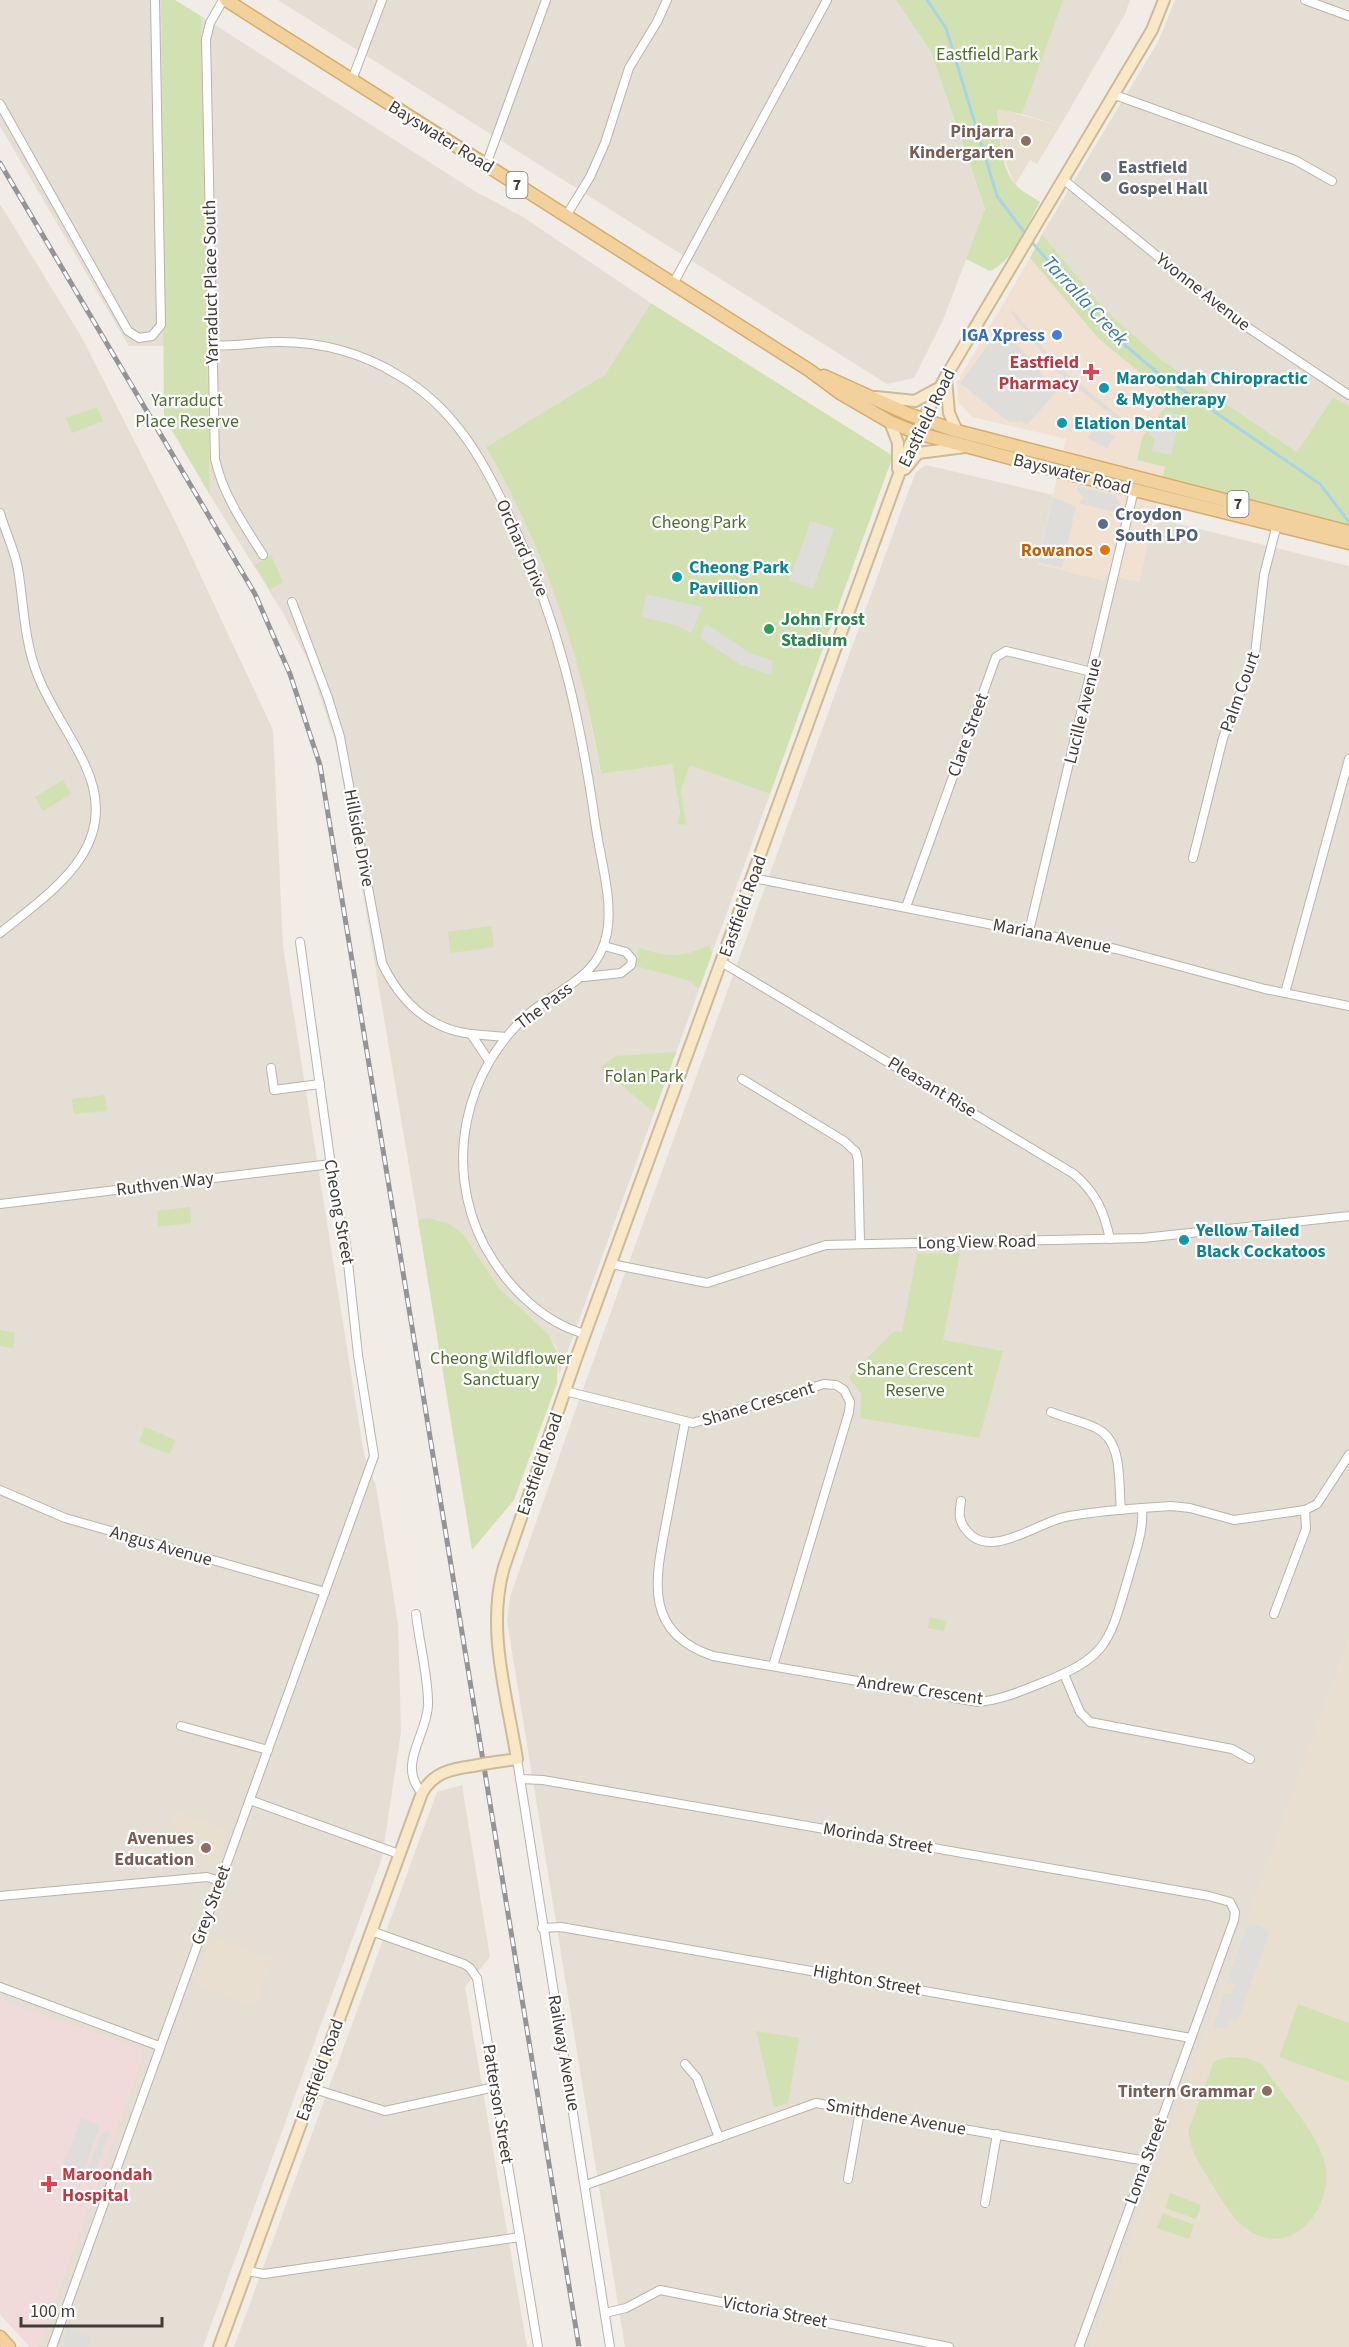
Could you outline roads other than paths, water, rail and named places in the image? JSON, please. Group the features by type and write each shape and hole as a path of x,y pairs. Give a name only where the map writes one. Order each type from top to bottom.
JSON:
{"main road":[{"name":"Bayswater Road","path":"224,0 809,370 840,393 890,422 916,433 965,447 1349,543"},
{"name":"Eastfield Road","path":"219,2347 422,1793 437,1775 450,1769 517,1759 496,1635 497,1595 585,1334 916,433 1115,95 1152,30 1164,0"},
{"name":"Bayswater Road","path":"809,370 923,420 957,431 1349,532"},
{"path":"872,396 915,401 926,397 944,382"},
{"path":"944,382 949,413 957,431"},
{"path":"890,422 898,443 898,478"},
{"path":"898,478 918,453 965,447"},
{"path":"1127,476 1134,490"},
{"path":"0,2337 9,2347"}],"street":[{"path":"0,104 128,331 139,338 146,338 158,331 161,325 155,0"},
{"name":"Yarraduct Place South","path":"224,0 210,23 206,39 215,459 220,480 263,555"},
{"path":"352,80 382,0"},
{"path":"486,165 546,0"},
{"path":"566,216 590,177 605,143 629,68 657,22 667,0"},
{"path":"673,284 828,0"},
{"path":"1305,0 1349,16"},
{"path":"1115,95 1295,160 1332,181"},
{"name":"Yvonne Avenue","path":"1064,180 1232,317 1349,395"},
{"name":"Orchard Drive","path":"213,345 238,346 278,342 310,344 363,357 396,373 424,392 453,418 468,440 499,494 531,562 566,665 582,733 606,894 609,922 604,946"},
{"name":"Lucille Avenue","path":"1029,931 1134,490"},
{"path":"0,513 18,567 23,617 37,675 85,765 93,790 94,826 90,841 71,873 0,933"},
{"name":"Palm Court","path":"1193,858 1223,738 1255,654 1264,575 1276,524"},
{"name":"Hillside Drive","path":"292,602 328,698 339,737 382,963 397,988 423,1016 448,1030 506,1037"},
{"name":"Clare Street","path":"906,907 996,657 1006,651 1092,672"},
{"path":"1284,993 1349,759"},
{"name":"Mariana Avenue","path":"753,878 1116,949 1284,993 1349,1006"},
{"name":"Cheong Street","path":"300,942 331,1164 346,1244 358,1355 374,1456 366,1480"},
{"name":"The Pass","path":"584,977 621,973 631,965 632,959 626,952 604,946 598,960 584,977 535,1009 506,1037 489,1061 471,1102 463,1151 465,1186 474,1222 490,1255 523,1296 558,1323 585,1334"},
{"name":"Pleasant Rise","path":"723,963 1074,1174 1096,1197 1104,1213 1110,1239"},
{"path":"471,1034 482,1045 489,1061"},
{"path":"271,1068 274,1090 320,1084"},
{"path":"742,1079 844,1141 856,1152 859,1170 860,1242"},
{"name":"Ruthven Way","path":"0,1204 331,1164"},
{"name":"Long View Road","path":"611,1264 707,1282 826,1245 860,1242 1110,1239 1349,1216"},
{"name":"Shane Crescent","path":"565,1391 693,1423 824,1384 836,1385 849,1397 849,1412 772,1666"},
{"path":"1051,1412 1097,1428 1112,1442 1116,1451 1121,1510"},
{"name":"Andrew Crescent","path":"685,1422 656,1576 659,1605 674,1632 693,1648 713,1656 978,1702 1000,1699 1088,1662 1110,1634 1143,1526 1142,1508"},
{"path":"961,1501 959,1515 969,1534 985,1542 994,1542 1064,1517 1142,1508 1171,1506 1190,1508 1234,1520 1305,1510 1317,1504 1349,1455"},
{"name":"Grey Street","path":"50,2347 366,1480"},
{"name":"Angus Avenue","path":"0,1490 65,1518 325,1592"},
{"path":"1274,1614 1306,1529 1305,1510"},
{"path":"416,1614 428,1706 411,1767 416,1787 422,1793"},
{"path":"1064,1674 1080,1712 1090,1722 1232,1749 1250,1759"},
{"path":"181,1726 268,1750"},
{"name":"Railway Avenue","path":"517,1759 610,2347"},
{"name":"Morinda Street","path":"520,1779 543,1780 1216,1898 1227,1900 1234,1907"},
{"path":"250,1800 399,1854"},
{"path":"0,1896 207,1877 220,1881"},
{"name":"Loma Street","path":"1079,2347 1234,1920 1234,1907"},
{"name":"Highton Street","path":"542,1928 561,1927 1191,2038"},
{"name":"Patterson Street","path":"371,1931 464,1964 475,1972 480,1986 538,2347"},
{"path":"0,1987 159,2046"},
{"path":"685,2064 696,2078 719,2138"},
{"path":"314,2089 385,2111 495,2087"},
{"name":"Smithdene Avenue","path":"586,2185 816,2103 1146,2161"},
{"path":"848,2178 860,2111"},
{"path":"985,2203 997,2134"},
{"path":"247,2271 264,2274 520,2238"},
{"name":"Victoria Street","path":"605,2313 626,2308 660,2290 949,2347"}],"waterway":[{"name":"Tarralla Creek","path":"927,0 946,28 997,196 1027,236"},
{"name":"Tarralla Creek","path":"1031,241 1108,331 1158,373 1320,484 1349,522"}],"railway":[{"path":"0,163 255,594 290,674 320,765 579,2347"}],"place":[{"name":"Pinjarra Kindergarten","path":"1026,141"},
{"name":"Eastfield Gospel Hall","path":"1106,177"},
{"name":"IGA Xpress","path":"1057,335"},
{"name":"Eastfield Pharmacy","path":"1091,372"},
{"name":"Maroondah Chiropractic & Myotherapy","path":"1104,388"},
{"name":"Elation Dental","path":"1062,423"},
{"name":"Croydon South LPO","path":"1103,524"},
{"name":"Rowanos","path":"1105,550"},
{"name":"Cheong Park Pavillion","path":"677,577"},
{"name":"John Frost Stadium","path":"769,629"},
{"name":"Yellow Tailed Black Cockatoos","path":"1184,1240"},
{"name":"Avenues Education","path":"206,1848"},
{"name":"Tintern Grammar","path":"1267,2091"},
{"name":"Maroondah Hospital","path":"49,2184"}],"park label":[{"name":"Eastfield Park","path":"987,54"},
{"name":"Yarraduct Place Reserve","path":"187,410"},
{"name":"Cheong Park","path":"699,522"},
{"name":"Folan Park","path":"644,1076"},
{"name":"Cheong Wildflower Sanctuary","path":"501,1368"},
{"name":"Shane Crescent Reserve","path":"915,1379"}]}
